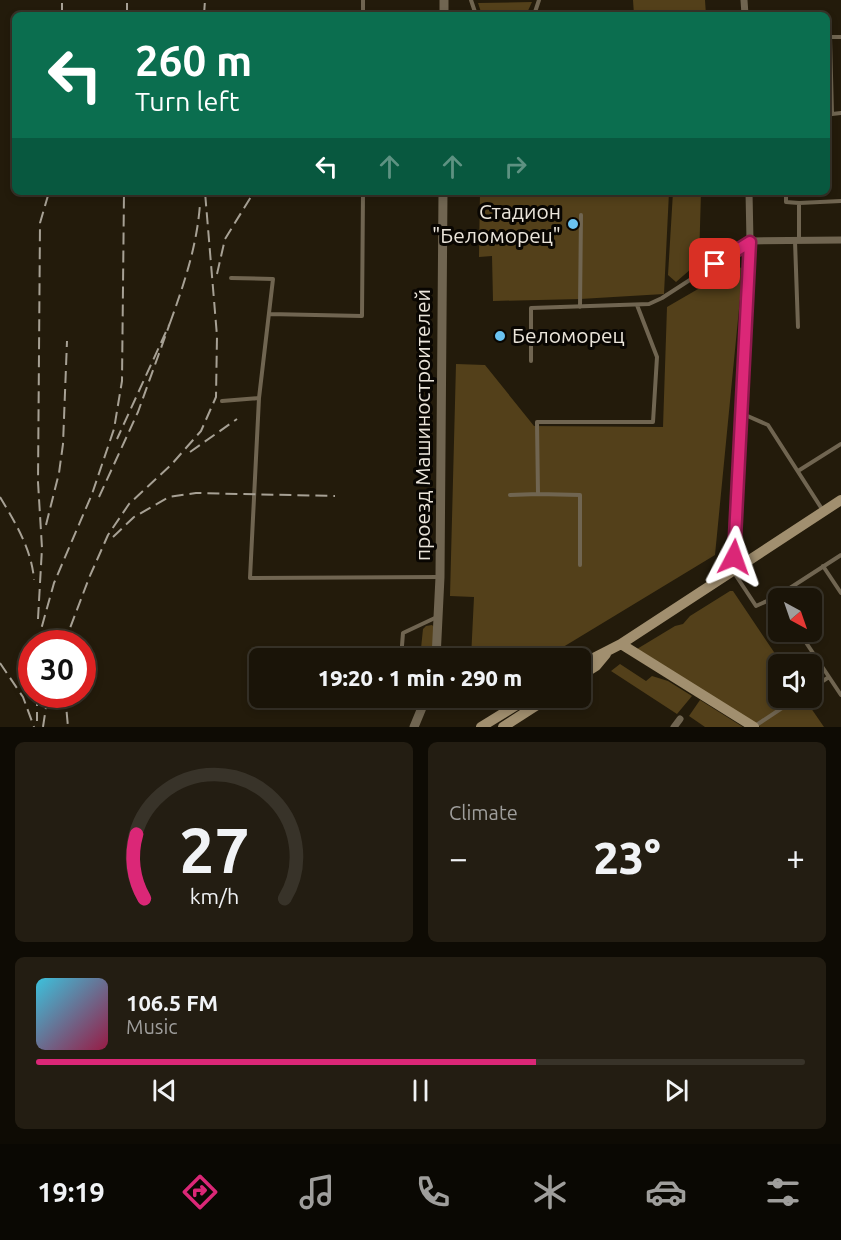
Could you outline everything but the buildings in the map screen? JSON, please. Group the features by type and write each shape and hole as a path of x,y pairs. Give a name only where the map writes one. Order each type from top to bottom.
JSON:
{"main road":[{"path":"591,660 621,644 841,500"},
{"path":"621,644 754,727"},
{"path":"591,669 609,651"},
{"path":"481,727 512,708"},
{"path":"503,727 532,708"}],"street":[{"name":"проезд Машиностроителей","path":"436,648 440,578 443,195"},
{"path":"732,571 750,242 749,195"},
{"path":"750,242 841,240"},
{"path":"414,727 421,708"},
{"path":"674,727 680,719"}],"lane":[{"path":"841,37 830,37 832,114 841,113"},
{"path":"269,314 362,316 363,195"},
{"path":"786,195 786,202 841,201"},
{"path":"798,327 799,202"},
{"path":"580,307 581,215"},
{"path":"531,361 531,308 649,304 750,242"},
{"path":"231,278 273,279 259,398 250,578 440,578"},
{"path":"538,494 537,422 653,422 657,357 637,305"},
{"path":"222,401 259,398"},
{"path":"742,414 768,424 824,511"},
{"path":"798,471 841,444"},
{"path":"510,495 580,495 580,566"},
{"path":"791,588 841,555"},
{"path":"823,566 841,593"},
{"path":"732,571 756,606 768,601"},
{"path":"401,648 402,633 438,616"},
{"path":"806,642 841,695"},
{"path":"822,682 829,677"},
{"path":"754,727 782,708"}],"shaded area":[{"path":"633,0 705,0 706,12 634,12"},
{"path":"532,2 527,12 481,12 478,3"},
{"name":"Стадион \"Беломорец\"","path":"480,195 669,195 664,294 493,301 492,256 479,257"},
{"path":"673,195 701,195 699,262 676,282 668,275"},
{"path":"736,267 743,268 715,555 562,648 471,648 474,597 450,596 456,364 485,365 534,426 663,427 667,307"},
{"path":"733,591 775,654 768,654 768,708 811,708 824,727 760,727 637,649 675,626 683,624 690,616"},
{"path":"432,625 436,629 433,648 421,648 423,629"},
{"path":"620,664 646,681 652,676 668,681 692,696 677,714 611,671"},
{"path":"700,700 743,727 705,727 689,716"}],"railway":[{"path":"62,0 62,12"},
{"path":"127,0 127,12"},
{"path":"204,12 205,0"},
{"path":"38,619 42,548 38,482 40,223 48,195"},
{"path":"41,630 54,583 92,494 114,429 122,381 124,195"},
{"path":"69,630 108,535 129,504 171,465 201,431 216,397 217,336 205,195"},
{"path":"217,274 225,239 252,195"},
{"path":"170,323 193,250 200,204"},
{"path":"99,497 138,412 170,323 117,439"},
{"path":"46,525 59,473 63,444 67,341"},
{"path":"190,452 237,419"},
{"path":"113,537 134,517 169,497 196,493 335,496"},
{"path":"0,497 26,547 34,580"},
{"path":"0,663 23,697 34,727"},
{"path":"37,708 37,721"},
{"path":"43,727 46,708"},
{"path":"66,708 68,727"}],"place":[{"name":"Стадион \"Беломорец\"","path":"573,224"},
{"name":"Беломорец","path":"500,336"}],"route":[{"path":"715,264 750,242 734,557"}]}
